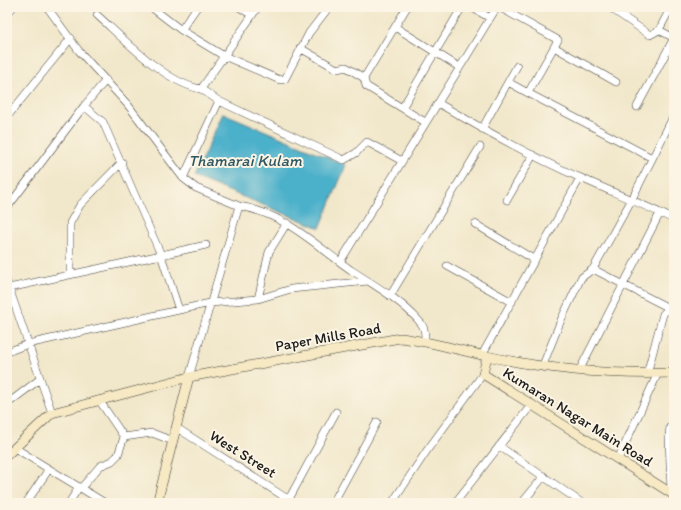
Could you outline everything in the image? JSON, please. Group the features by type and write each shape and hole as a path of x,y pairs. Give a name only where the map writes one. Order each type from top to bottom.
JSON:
{"main road":[{"name":"Paper Mills Road","path":"7,456 52,413 189,377 400,338 425,340 485,356 579,371 647,374 674,372"},
{"name":"Kumaran Nagar Main Road","path":"485,356 483,374 672,493"},
{"path":"160,502 189,377"}],"street":[{"path":"7,14 12,7"},
{"path":"47,7 79,51 128,105 183,178 196,188 239,206 253,208 287,223 317,243 340,262 390,296 419,321 424,328 425,340"},
{"path":"151,7 181,30 224,56 280,80 285,78 309,33 329,7"},
{"path":"181,30 197,7"},
{"path":"239,7 252,15"},
{"path":"201,89 258,7"},
{"path":"364,78 407,7"},
{"path":"402,108 435,50 462,7"},
{"path":"471,7 490,18"},
{"path":"340,262 459,67 498,7 558,40 528,93"},
{"path":"609,7 650,35 659,30 671,7"},
{"path":"97,15 144,57 179,82 201,89 219,101 344,160 356,153 367,142 402,161"},
{"path":"395,27 435,50 459,67"},
{"path":"637,107 674,38 659,30"},
{"path":"7,116 71,38"},
{"path":"554,47 616,82"},
{"path":"300,48 337,70 346,67 364,78 366,86 425,122"},
{"path":"482,129 517,66"},
{"path":"7,208 84,106 106,80"},
{"path":"508,82 652,158"},
{"path":"183,178 219,101"},
{"path":"438,103 482,129 580,178 674,218"},
{"path":"84,106 103,122 122,162 161,255 179,310"},
{"path":"543,365 561,320 581,278 593,269 632,199 674,115"},
{"path":"390,296 480,147"},
{"path":"507,200 533,155"},
{"path":"70,274 70,223 80,205 122,162"},
{"path":"485,356 512,302 580,178"},
{"path":"189,377 239,206"},
{"path":"579,371 660,213"},
{"path":"258,299 269,252 287,223"},
{"path":"474,224 535,260"},
{"path":"52,413 8,285 70,274 206,245"},
{"path":"447,266 512,302"},
{"path":"593,269 669,308"},
{"path":"7,352 28,344 210,303 258,299 291,289 368,281"},
{"path":"647,374 663,314 674,301"},
{"path":"618,459 658,373"},
{"path":"392,503 428,449 483,374"},
{"path":"7,404 40,379"},
{"path":"99,400 124,437"},
{"path":"455,503 532,404"},
{"path":"292,501 336,412"},
{"path":"336,502 377,422"},
{"path":"672,493 669,436 670,427 674,424"},
{"name":"West Street","path":"177,428 292,501"},
{"path":"124,437 152,433 173,441"},
{"path":"69,503 80,488 100,466 112,461 118,455 124,437"},
{"path":"499,446 582,503"},
{"path":"15,448 105,503"},
{"path":"26,503 49,469"},
{"path":"522,503 544,476"}],"water":[{"name":"Thamarai Kulam","path":"223,113 346,165 320,228 194,177"}]}
